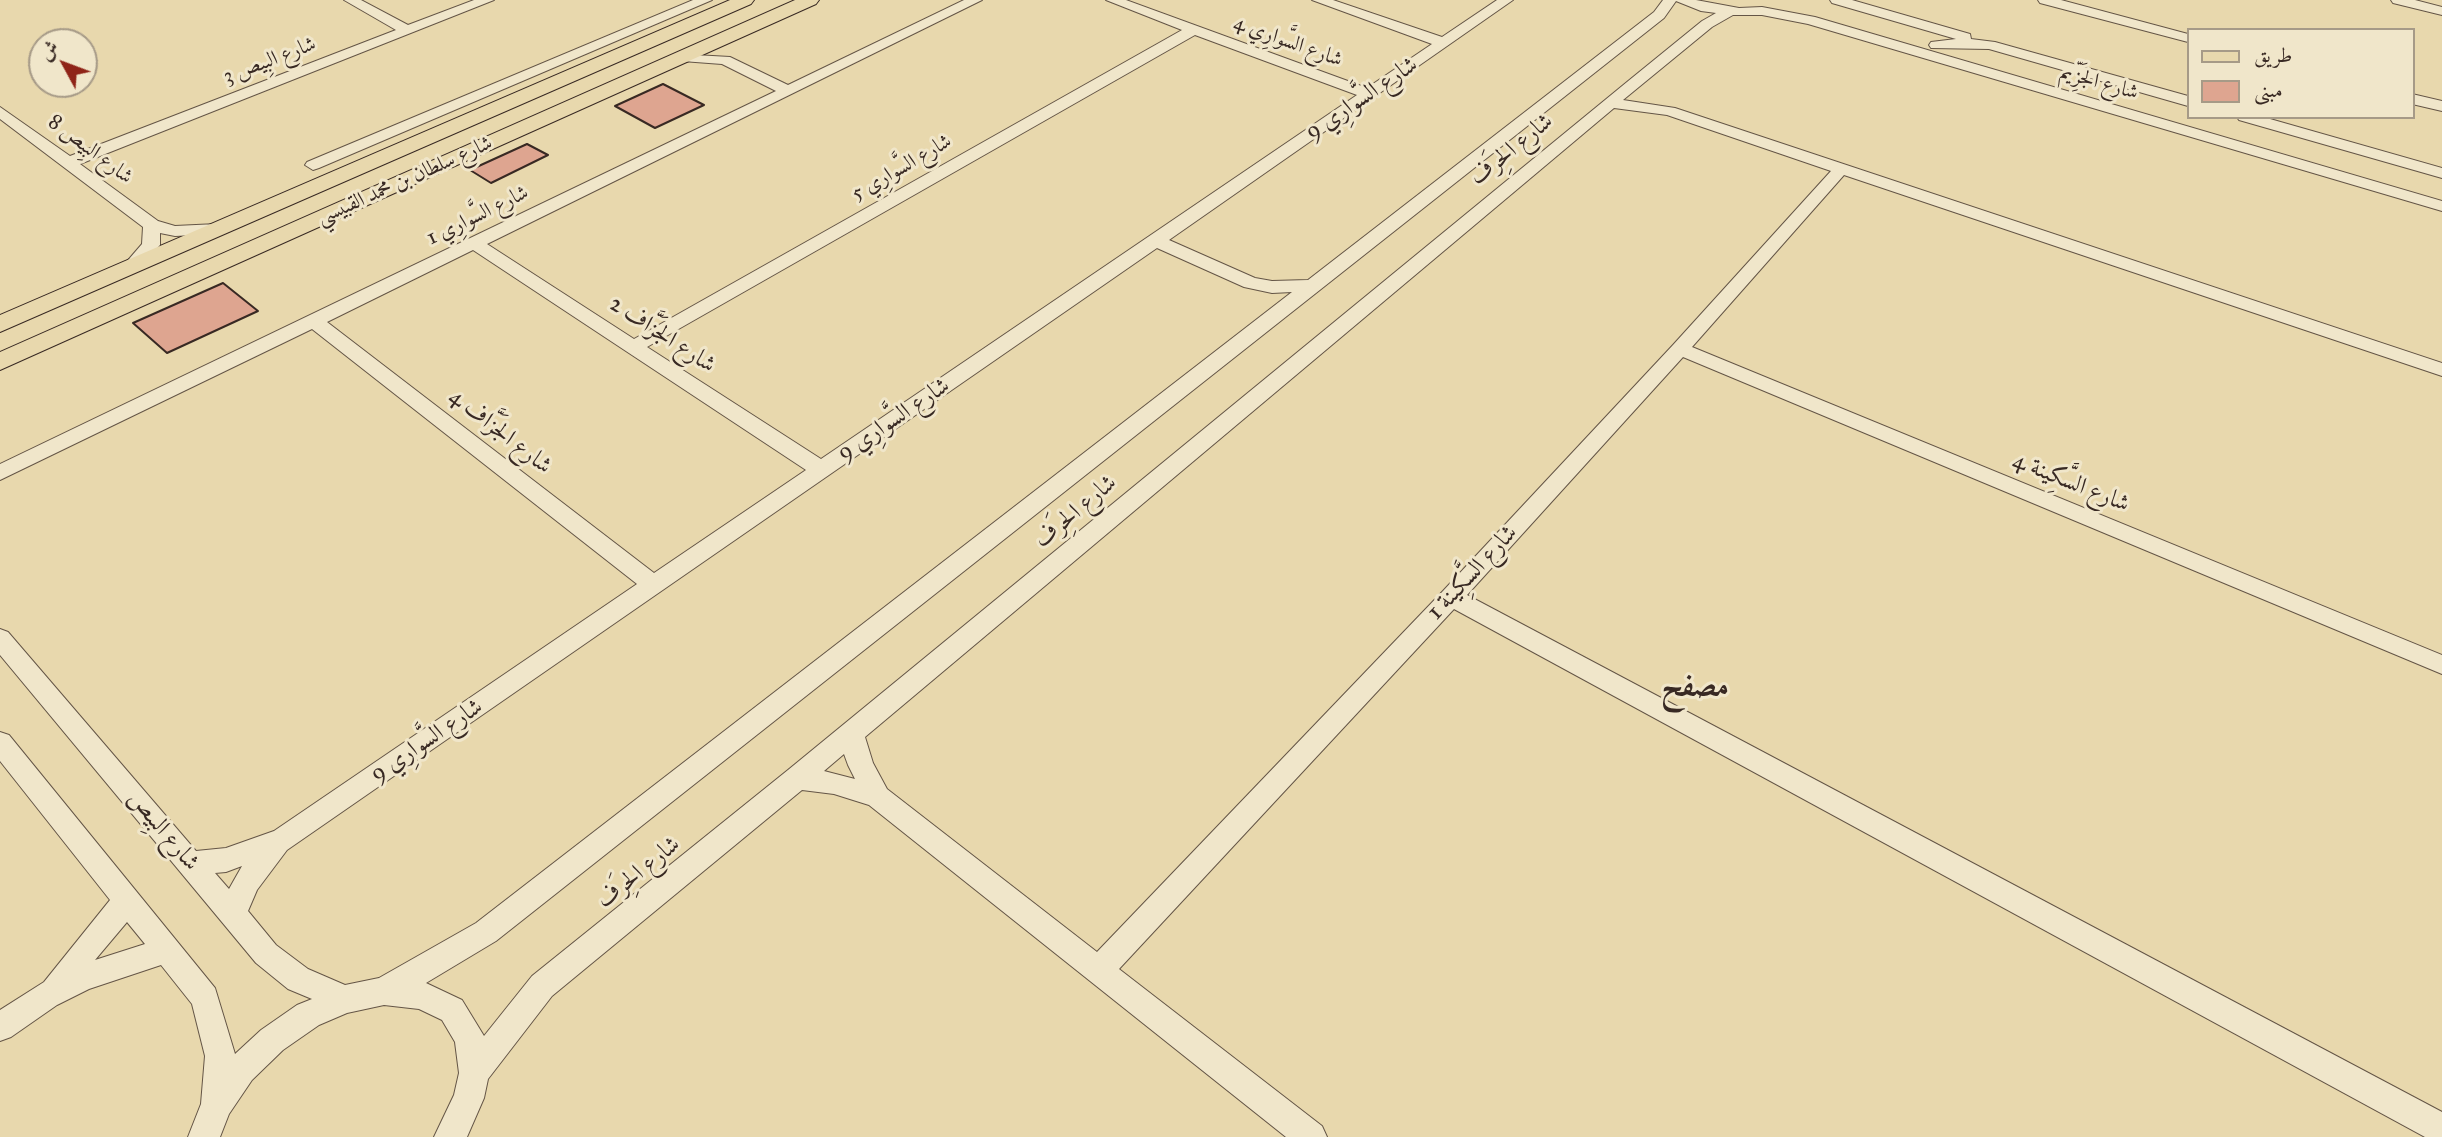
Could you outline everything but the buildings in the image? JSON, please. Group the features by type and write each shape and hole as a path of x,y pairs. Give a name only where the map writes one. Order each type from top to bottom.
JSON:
{"main road":[{"name":"شارع سلطان بن محمد القبيسي","path":"0,324 745,0"},
{"name":"شارع سلطان بن محمد القبيسي","path":"0,362 681,57 722,50 810,0"}],"street":[{"path":"351,0 408,31"},
{"name":"شارع البِيص 3","path":"69,162 487,0"},
{"path":"313,165 705,0"},
{"name":"شارع السَّوارِي 1","path":"0,473 975,0"},
{"name":"شارع السَّوارِي 4","path":"1113,0 1369,94"},
{"path":"1319,0 1444,43"},
{"name":"شارع السَّوارِي 9","path":"233,913 246,882 282,840 1506,0"},
{"name":"شارع الحِرَف","path":"384,991 486,932 1648,23 1670,0"},
{"name":"شارع الجَزِّيم","path":"1683,0 1706,8 1762,11 1810,20 2442,206"},
{"name":"شارع الحِرَف","path":"474,1073 542,986 1707,24 1736,11 1762,6 1772,0"},
{"path":"1838,0 1947,41 1990,45 2186,100"},
{"path":"2045,0 2186,37"},
{"path":"2398,0 2442,10"},
{"name":"شارع الجَزِّيم","path":"1799,1 1947,41 2186,115"},
{"name":"شارع السَّوارِي 5","path":"635,346 1193,30"},
{"path":"722,50 788,91"},
{"path":"1632,85 1669,111"},
{"path":"2414,99 2442,106"},
{"path":"1611,103 1669,111 2442,370"},
{"name":"شارع البِيص 8","path":"0,111 152,225 175,231 216,229"},
{"name":"شارع الجَزِّيم","path":"2199,119 2442,192"},
{"path":"2252,119 2442,173"},
{"path":"2345,164 2404,162"},
{"name":"شارع السَّكِينة 1","path":"1098,971 1451,597 1680,349 1841,169"},
{"path":"132,266 151,245 152,225"},
{"path":"1155,241 1250,283 1272,287 1313,285"},
{"name":"شارع الجَزَّاف 2","path":"474,243 822,470"},
{"path":"1250,283 1265,307 1269,320"},
{"name":"شارع الجَزَّاف 4","path":"314,321 654,584"},
{"name":"شارع السَّكِينة 4","path":"1680,349 2442,665"},
{"path":"1451,597 2442,1129"},
{"name":"شارع البِيص","path":"0,638 266,954 298,979 345,999"},
{"path":"850,734 861,765 878,797"},
{"path":"0,742 205,998 220,1056 217,1104"},
{"path":"797,778 834,783 878,797 1311,1137"},
{"name":"شارع السَّوارِي 9","path":"191,863 226,860 282,840"},
{"path":"0,1027 47,995 74,968 128,899"},
{"path":"47,995 119,964 168,950"},
{"path":"204,1137 217,1104 242,1069 272,1040 308,1015 345,999 384,991 422,995 452,1010 470,1038 474,1073 469,1098 456,1133"}],"district":[{"name":"مصفح","path":"1695,688"}]}
